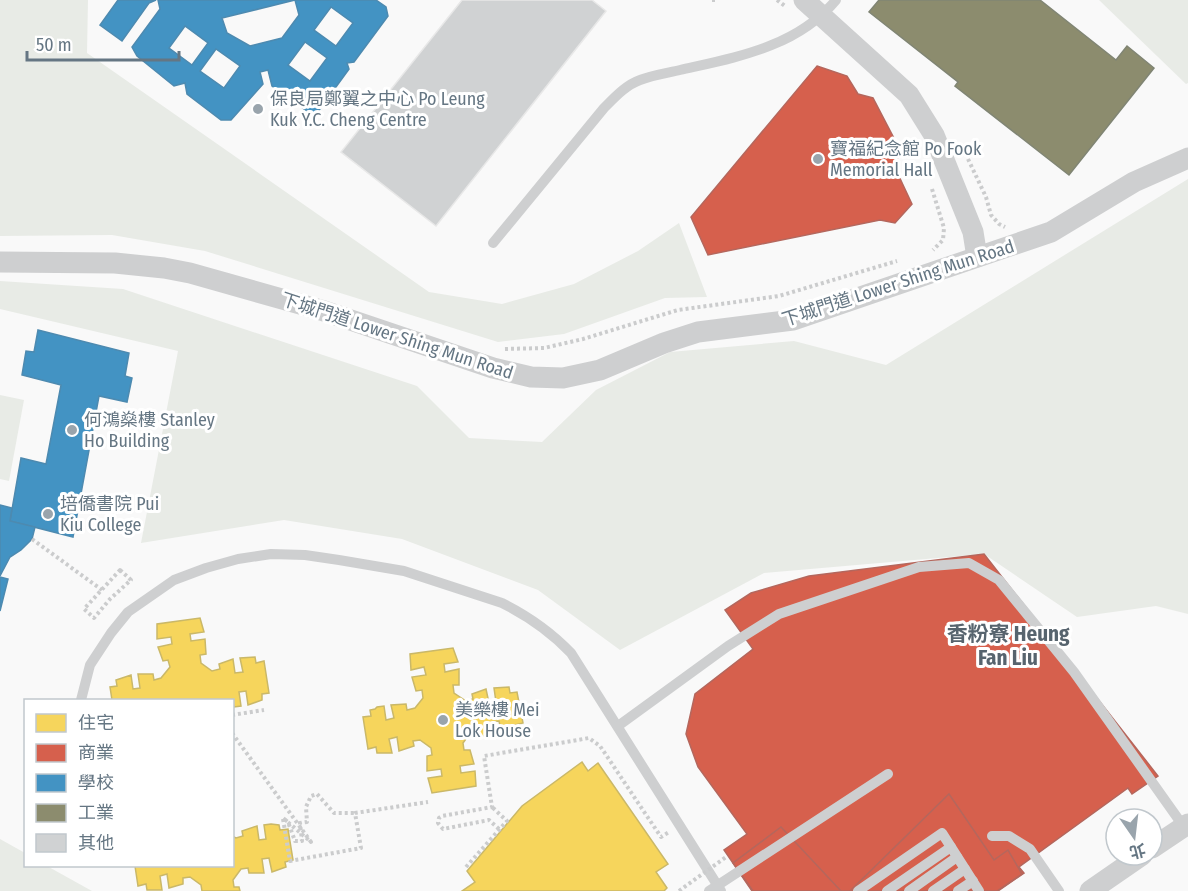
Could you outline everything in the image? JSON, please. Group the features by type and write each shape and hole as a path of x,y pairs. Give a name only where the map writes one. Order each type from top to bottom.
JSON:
{"street":[{"path":"804,0 909,94 934,135 973,232 977,257"},
{"name":"下城門道 Lower Shing Mun Road","path":"0,262 115,263 190,273 321,310 493,368 521,375 549,378 580,375 600,370 664,343 698,332 793,320 1051,232 1134,182 1188,158"},
{"path":"1164,840 1186,825"},
{"path":"1090,891 1125,867"}],"lane":[{"path":"493,243 604,108 620,92 639,80 717,62 776,45 822,14"},
{"path":"81,699 90,665 128,612 147,597 174,580 238,559 271,554 305,555 404,571 502,603 517,610 556,637 571,653 618,726 680,825 716,889 888,774"},
{"path":"618,726 728,646 779,614 919,567 969,563 999,580 1067,663 1186,825"},
{"path":"858,891 942,833 979,891"},
{"path":"992,836 1009,836 1030,849 1059,891"},
{"path":"887,891 951,847"},
{"path":"909,891 957,857"},
{"path":"933,891 965,869"},
{"path":"958,891 973,881"}],"path":[{"path":"777,0 822,14"},
{"name":"下城門道 Lower Shing Mun Road","path":"923,253 934,250 943,240 944,228 929,182"},
{"name":"下城門道 Lower Shing Mun Road","path":"495,346 505,349 544,348 583,339 678,310 779,296 901,260"},
{"path":"32,539 102,590"},
{"path":"120,570 131,580 94,618 84,609 102,590 120,570"},
{"path":"234,715 264,710"},
{"path":"234,736 311,842 283,818"},
{"path":"466,867 507,821 492,807 484,756 589,738 600,746 661,837 680,825"},
{"path":"283,818 288,822 296,842 302,841 300,823 307,822 306,807 311,796 317,795 334,813 355,813 428,802"},
{"path":"492,807 442,816 438,818 438,823 443,829 489,820 499,829"},
{"path":"283,818 290,861 361,848 355,813"},
{"path":"679,891 726,857"}],"shaded area":[{"path":"0,0 88,0 87,53 429,292 502,304 574,284 638,251 679,223 707,297 665,298 564,334 498,342 205,251 112,235 0,236"},
{"path":"1099,0 1188,0 1188,83 1186,84"},
{"path":"1188,179 1188,614 1156,606 1077,617 984,554 764,573 620,650 538,590 402,539 284,520 141,543 178,351 0,309 0,281 123,289 417,386 469,438 542,442 596,390 670,352 794,341 886,365"},
{"path":"0,395 24,400 9,481 0,479"},
{"path":"0,839 24,852 24,867 49,867 92,891 0,891"}],"building: 住宅":[{"path":"922,565 932,576 920,584 925,591 936,583 943,596 939,600 943,606 953,608 960,603 956,598 968,588 975,599 982,595 974,583 987,576 1012,612 1001,622 993,611 987,615 994,626 980,633 977,628 971,633 969,643 973,649 978,646 989,657 978,664 982,671 994,662 1001,676 965,701 955,690 966,682 962,676 951,684 945,677 948,675 944,670 948,667 944,660 933,659 927,663 930,668 919,679 911,667 905,672 913,683 900,690 875,654 886,644 894,656 900,651 893,640 907,633 910,638 916,634 918,623 913,617 909,621 898,609 909,601 905,596 893,604 886,590"},
{"path":"200,618 204,632 190,634 191,641 205,639 206,654 200,655 201,663 212,671 220,669 219,664 233,659 235,673 243,672 240,658 255,657 256,663 264,661 269,693 262,694 262,700 248,705 246,691 239,692 241,706 234,707 234,699 112,699 110,687 117,686 116,680 131,675 133,689 140,688 138,674 153,674 154,680 161,678 170,667 168,660 163,661 158,647 172,644 171,637 157,639 157,624"},
{"name":"美樂樓 Mei Lok House","path":"453,648 458,662 444,664 445,672 459,669 459,685 453,685 454,693 466,701 473,699 472,694 486,689 489,703 496,702 494,688 509,687 510,693 517,692 523,723 515,725 516,730 502,735 499,721 492,722 494,736 479,736 478,731 471,732 463,743 464,750 470,750 474,764 460,766 461,773 475,771 476,786 432,793 428,778 442,776 441,769 427,771 427,756 432,755 431,748 420,740 413,741 414,746 399,751 397,737 389,739 392,753 377,753 376,747 368,749 363,717 371,716 370,710 377,707 384,706 386,720 394,718 391,705 406,704 407,710 415,708 423,698 422,690 416,691 412,677 426,675 424,667 411,670 410,654"},
{"path":"759,677 769,688 758,696 762,703 773,695 780,709 775,712 780,718 791,720 797,716 794,711 805,700 812,712 819,707 811,696 824,689 849,725 838,735 830,723 823,727 831,739 824,744 823,742 817,745 814,741 808,745 806,755 810,761 815,758 826,769 815,777 819,783 831,775 838,788 802,814 792,803 803,795 799,788 788,796 781,782 785,779 781,773 770,771 764,776 767,780 756,791 748,780 742,784 750,796 737,802 712,767 723,757 731,768 737,764 729,753 743,746 747,751 753,746 755,736 750,729 746,733 735,722 746,714 742,708 730,716 723,703"},
{"path":"1017,699 1027,710 1015,718 1020,724 1031,716 1038,730 1033,733 1037,739 1048,741 1054,737 1051,732 1062,721 1070,733 1076,729 1068,717 1082,710 1106,746 1095,756 1087,744 1081,749 1089,760 1075,767 1071,762 1065,766 1063,776 1068,783 1073,779 1083,790 1072,798 1077,804 1088,796 1095,809 1060,835 1049,824 1061,816 1057,809 1045,817 1038,804 1043,800 1039,794 1028,792 1022,797 1025,802 1014,812 1006,801 1000,805 1008,817 994,824 969,788 980,778 989,789 995,785 987,774 1001,767 1004,772 1011,767 1013,757 1008,751 1003,754 992,743 1004,735 999,729 988,737 981,724"},
{"path":"582,762 588,771 598,763 668,864 656,872 667,888 664,891 462,891 475,882 467,871 522,806"},
{"path":"264,825 279,825 280,830 288,829 293,860 285,862 286,867 272,872 269,858 262,859 264,873 249,873 248,868 241,869 233,880 234,887 239,887 240,891 202,891 201,885 190,877 183,878 183,884 169,888 167,874 160,876 162,890 147,890 146,884 138,886 135,867 234,867 234,837 243,836 242,831 257,826 259,840 266,839"}],"building: 商業":[{"name":"寶福紀念館 Po Fook Memorial Hall","path":"817,66 847,76 858,94 873,98 898,146 897,172 912,204 895,223 880,220 708,255 691,217"},
{"path":"984,554 1158,776 1132,794 1128,788 1019,867 1024,873 998,891 752,891 724,850 747,834 698,767 686,734 695,694 753,649 725,610 751,593 809,576"},
{"path":"949,794 994,860 1008,850 1022,874 997,891 850,891"},
{"path":"781,827 841,891 753,891 733,863"}],"building: 學校":[{"path":"118,0 156,0 149,3 122,41 100,25"},
{"path":"158,0 295,0 376,0 386,7 388,16 354,62 347,63 349,69 317,113 311,114 272,86 268,70 260,72 263,84 231,120 221,120 187,94 185,83 174,86 137,56 132,47 160,9","holes":["295,0 299,15 282,38 250,46 227,33 222,18","331,7 353,23 336,46 314,30","185,26 208,43 192,65 169,48","305,42 327,58 310,81 288,65","216,49 240,66 224,88 200,71"]},
{"name":"何鴻燊樓 Stanley Ho Building","path":"38,330 129,353 125,376 132,378 127,402 99,396 73,537 10,521 21,458 46,464 61,385 22,375 26,351 34,352"},
{"path":"0,505 12,508 10,521 35,527 32,539 10,557 0,576"},
{"path":"0,577 8,579 0,611"}],"building: 工業":[{"path":"879,0 1040,0 1116,60 1127,46 1154,68 1069,175 955,86 958,82 869,12"}],"building: 其他":[{"path":"462,0 592,0 606,11 436,226 341,152"}],"place":[{"name":"保良局鄭翼之中心 Po Leung Kuk Y.C. Cheng Centre","path":"258,109"},
{"name":"寶福紀念館 Po Fook Memorial Hall","path":"818,159"},
{"name":"何鴻燊樓 Stanley Ho Building","path":"72,430"},
{"name":"培僑書院 Pui Kiu College","path":"48,514"},
{"name":"美樂樓 Mei Lok House","path":"443,720"}],"district":[{"name":"香粉寮 Heung Fan Liu","path":"1008,646"}]}
